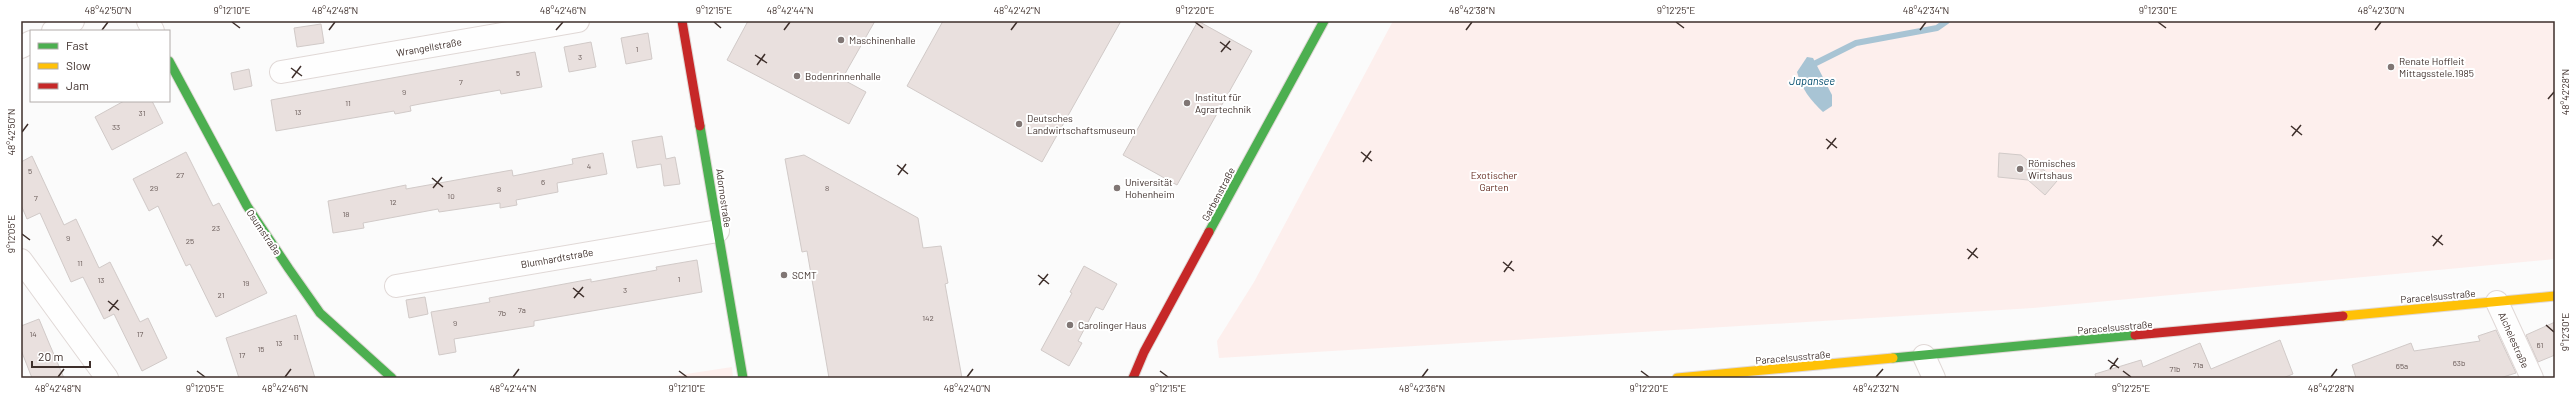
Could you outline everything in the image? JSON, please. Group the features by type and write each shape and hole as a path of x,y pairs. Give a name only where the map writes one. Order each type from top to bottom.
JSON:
{"street":[{"path":"55,30 73,21"},
{"path":"148,21 152,30"},
{"name":"Wrangellstraße","path":"281,72 578,21"},
{"name":"Adornostraße","path":"682,21 743,378"},
{"name":"Garbenstraße","path":"1133,378 1144,352 1324,21"},
{"path":"21,47 30,42"},
{"name":"Osumstraße","path":"170,63 247,206 289,269 320,313 365,356 392,378"},
{"name":"Blumhardtstraße","path":"396,286 718,231"},
{"path":"21,260 107,378"},
{"name":"Paracelsusstraße","path":"1677,378 2555,296"},
{"name":"Aichelestraße","path":"2497,302 2532,378"},
{"path":"1924,356 1934,378"}],"green space":[{"name":"Exotischer Garten","path":"1393,21 2555,21 2555,259 2033,308 1219,358 1217,341 1254,282"},
{"path":"732,367 733,378 660,378"}],"water":[{"name":"Japansee","path":"1807,57 1813,58 1832,95 1832,106 1823,112 1807,94 1797,72"}],"building":[{"path":"748,21 875,21 842,79 866,92 849,124 727,60"},
{"name":"Deutsches Landwirtschaftsmuseum","path":"943,21 1121,21 1042,162 907,86"},
{"name":"Institut für Agrartechnik","path":"1198,21 1252,51 1177,185 1123,155"},
{"path":"321,24 324,43 297,47 294,28"},
{"path":"648,33 652,59 626,64 621,38"},
{"path":"591,42 596,67 569,72 564,47"},
{"path":"535,52 542,87 501,94 500,90 410,106 411,111 395,114 394,111 276,131 271,100"},
{"path":"249,69 252,86 234,90 231,73"},
{"path":"122,102 152,102 163,123 112,150 95,117"},
{"path":"662,136 666,159 675,157 680,184 664,186 661,164 637,168 632,141"},
{"path":"186,152 213,206 219,203 267,293 216,317 190,264 186,266 158,206 149,211 133,179"},
{"path":"603,153 607,174 557,183 558,192 516,200 517,205 500,208 500,203 439,212 438,209 363,223 364,228 333,233 328,201 406,185 406,189 512,170 513,176 573,164 572,159"},
{"name":"Römisches Wirtshaus","path":"1999,153 2021,155 2027,160 2032,160 2057,181 2045,195 2028,180 1998,177"},
{"path":"804,155 918,218 923,248 941,246 948,283 945,284 962,378 829,378 807,251 802,252 785,159"},
{"path":"32,156 64,225 76,219 99,268 110,262 140,322 148,318 167,358 142,371 114,314 104,319 83,277 71,282 40,213 27,219 21,205 21,162"},
{"path":"697,260 702,292 534,321 534,326 454,339 456,352 439,355 431,312 490,302 489,298 591,279 591,282 657,270 656,267"},
{"name":"Carolinger Haus","path":"1084,266 1117,284 1103,310 1096,307 1078,341 1082,343 1069,366 1041,350 1072,293 1070,292"},
{"path":"425,297 428,314 409,318 406,300"},
{"path":"296,315 315,378 239,378 226,338"},
{"path":"39,319 64,378 32,378 21,350 21,326"},
{"path":"2555,322 2555,355 2538,362 2526,335"},
{"path":"2496,330 2516,373 2500,378 2356,378 2352,365 2411,343 2414,351 2480,341 2478,336"},
{"path":"2280,340 2293,374 2283,378 2096,378 2095,374 2141,360 2143,367 2200,343 2211,369"}],"waterway":[{"path":"1816,63 1856,43 1937,28 1947,21"}],"traffic: fast":[{"path":"1209,232 1324,21"},
{"path":"170,63 247,206 289,269 320,313 392,378"},
{"path":"700,126 743,378"},
{"path":"1893,358 2135,335"}],"traffic: slow":[{"path":"2343,316 2555,296"},
{"path":"1677,378 1893,358"}],"traffic: jam":[{"path":"682,21 700,126"},
{"path":"1133,378 1144,352 1209,232"},
{"path":"2135,335 2343,316"}],"place":[{"name":"Maschinenhalle","path":"841,40"},
{"name":"Renate Hoffleit Mittagsstele.1985","path":"2391,67"},
{"name":"Bodenrinnenhalle","path":"797,76"},
{"name":"Institut für Agrartechnik","path":"1187,103"},
{"name":"Deutsches Landwirtschaftsmuseum","path":"1019,124"},
{"name":"Römisches Wirtshaus","path":"2020,169"},
{"name":"Universität Hohenheim","path":"1117,188"},
{"name":"SCMT","path":"784,275"},
{"name":"Carolinger Haus","path":"1070,325"}]}
